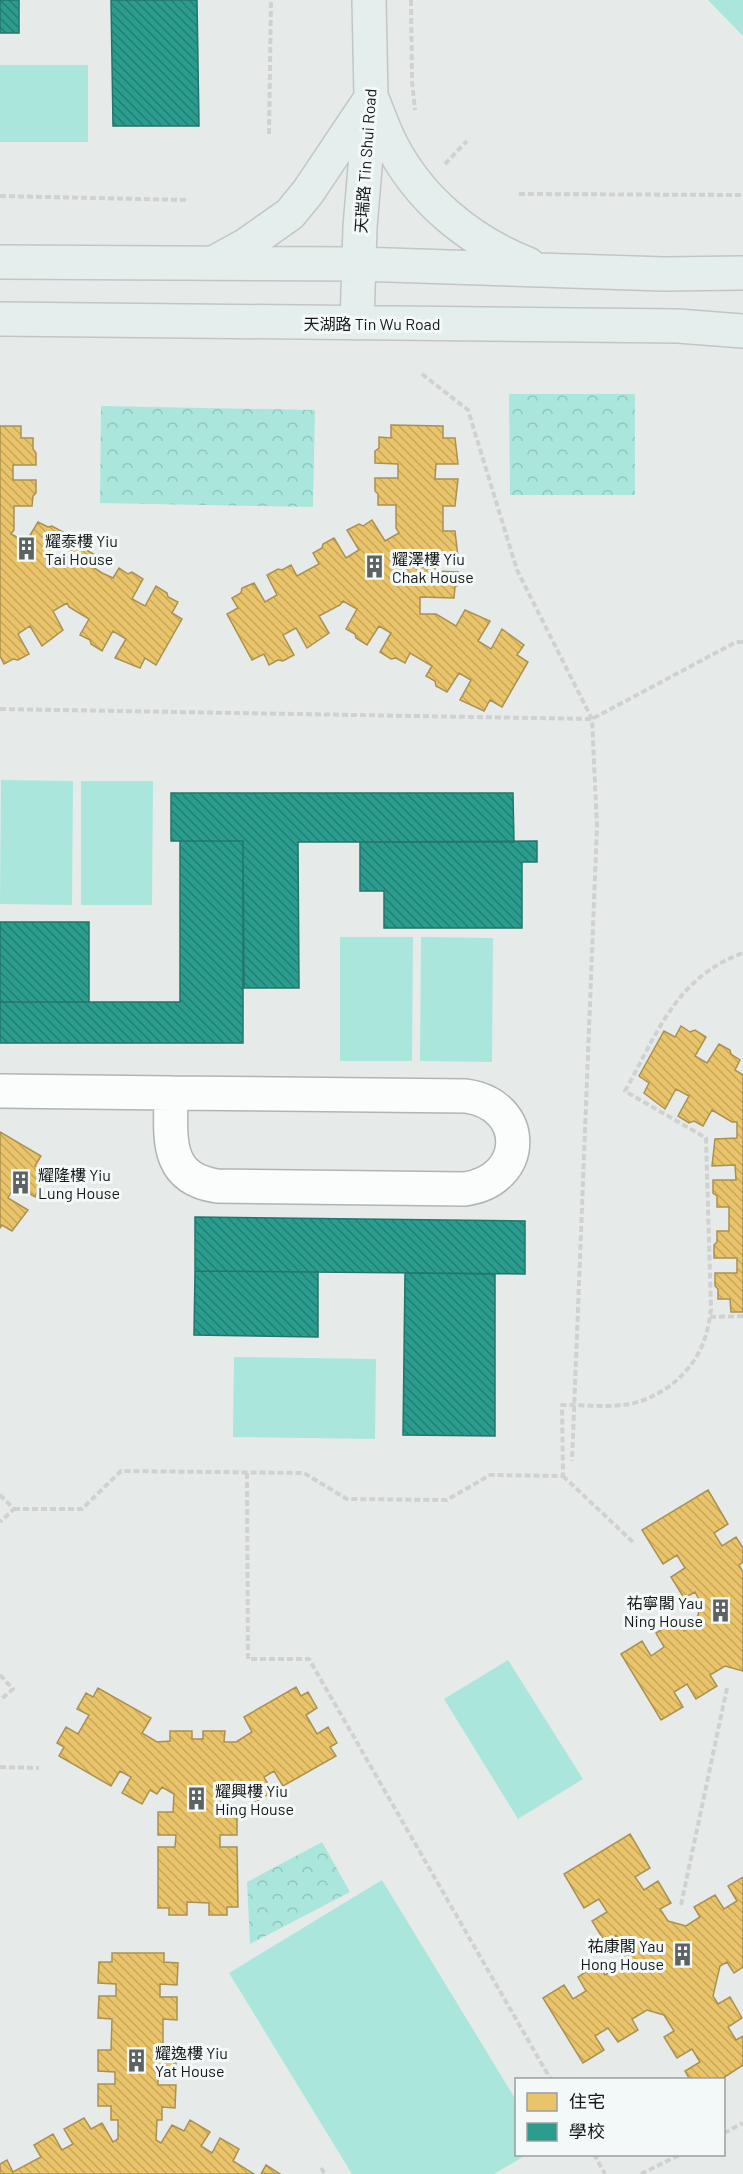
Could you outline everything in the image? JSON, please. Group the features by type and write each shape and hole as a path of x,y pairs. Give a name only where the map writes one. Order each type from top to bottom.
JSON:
{"main road":[{"name":"天瑞路 Tin Shui Road","path":"357,323 360,227 371,96 369,0"},
{"path":"212,264 246,245 290,214 320,175 371,96"},
{"path":"371,96 389,141 417,186 444,213 476,238 505,254 545,270"},
{"path":"0,262 359,264 664,274 743,273"},
{"name":"天湖路 Tin Wu Road","path":"0,319 678,326 743,331"}],"lane":[{"path":"0,1091 466,1096 481,1098 494,1105 511,1128 513,1143 510,1158 493,1180 480,1187 465,1189 202,1184 184,1172 172,1154 171,1093"}],"path":[{"path":"268,134 271,0"},
{"path":"411,0 412,81 416,116"},
{"path":"438,157 444,165 467,141"},
{"path":"519,194 743,195"},
{"path":"0,196 187,200"},
{"path":"422,374 468,410 517,570 592,719 597,826 572,1461"},
{"path":"0,709 592,719 736,642 743,642"},
{"path":"563,1476 562,1406 625,1405 657,1394 685,1372 699,1353 707,1332 710,1317 706,1138 624,1091 669,1011 681,995 710,969 743,953"},
{"path":"710,1317 743,1317"},
{"path":"0,1522 14,1509 82,1509 121,1471 304,1473 347,1499 447,1500 490,1475 563,1476 635,1544"},
{"path":"247,1473 248,1659 309,1659 550,2078"},
{"path":"0,1495 14,1509"},
{"path":"0,1675 13,1689 0,1700"},
{"path":"681,1905 727,1688"},
{"path":"0,1767 39,1768"},
{"path":"725,2132 743,2123"},
{"path":"595,2156 605,2174"},
{"path":"641,2174 677,2156"},
{"path":"321,2168 325,2174"}],"green space":[{"path":"708,0 743,0 743,36"},
{"path":"0,65 88,65 88,142 0,142"},
{"path":"509,394 635,394 635,495 510,495"},
{"path":"101,406 315,410 313,507 100,503"},
{"path":"1,780 73,781 72,905 0,904"},
{"path":"81,781 153,781 152,905 81,905"},
{"path":"340,937 413,937 412,1061 340,1061"},
{"path":"421,937 493,938 492,1062 420,1061"},
{"path":"234,1357 376,1359 375,1439 233,1437"},
{"path":"508,1660 583,1779 518,1819 444,1699"},
{"path":"322,1842 350,1892 250,1944 247,1882"},
{"path":"382,1880 515,2098 515,2156 524,2156 494,2174 352,2174 229,1973"}],"building: 住宅":[{"name":"耀澤樓 Yiu Chak House","path":"391,425 443,426 443,438 455,438 458,464 436,464 435,479 458,479 455,506 443,506 443,531 455,531 458,557 435,556 435,571 458,572 458,585 455,587 454,598 420,597 420,614 436,614 456,626 465,610 490,621 478,641 491,649 502,629 524,645 517,655 528,662 502,707 490,700 484,711 460,700 471,680 459,673 447,692 436,686 435,681 426,676 432,666 410,653 405,663 396,658 391,659 380,652 391,633 379,626 367,645 356,638 355,634 346,629 357,609 343,601 340,605 319,616 329,633 307,648 296,628 283,635 294,655 269,665 264,654 252,660 227,614 238,608 232,598 241,593 242,588 254,583 265,602 277,595 267,575 291,565 297,576 319,564 313,553 334,538 346,558 359,550 347,530 359,524 363,526 372,520 385,541 399,533 396,528 396,505 378,505 378,494 375,491 375,478 398,478 398,464 375,463 375,451 379,448 379,437 391,438"},
{"name":"耀泰樓 Yiu Tai House","path":"0,426 21,426 21,438 33,438 33,449 36,453 36,465 13,465 13,480 36,480 36,493 33,496 32,506 14,506 14,530 11,534 26,542 38,522 48,527 52,526 63,532 52,552 65,560 76,540 87,546 88,551 97,556 91,566 102,573 113,578 119,568 143,579 132,599 145,606 156,586 167,593 168,597 178,602 172,613 182,619 156,665 145,658 140,668 115,658 126,639 113,631 102,651 91,644 90,640 80,635 89,619 69,607 67,603 53,611 63,630 42,646 30,626 18,634 29,654 4,664 0,656"},
{"path":"681,1026 690,1032 695,1030 706,1037 695,1056 707,1063 719,1044 730,1050 731,1054 740,1060 735,1070 743,1075 743,1312 731,1312 730,1299 718,1299 718,1289 715,1286 715,1273 737,1273 737,1258 714,1258 717,1231 729,1231 729,1207 717,1207 717,1196 713,1193 713,1180 736,1180 735,1165 712,1166 715,1139 737,1138 737,1122 732,1122 712,1110 703,1126 694,1121 689,1123 678,1116 689,1096 676,1089 665,1109 644,1093 649,1083 639,1076 664,1031 675,1037"},
{"name":"耀隆樓 Yiu Lung House","path":"0,1132 41,1156 35,1166 45,1172 35,1197 15,1185 8,1198 28,1210 12,1231 2,1225 0,1228"},
{"name":"祐寧閣 Yau Ning House","path":"708,1490 728,1524 714,1533 722,1546 736,1537 743,1548 743,1562 739,1565 743,1572 743,1671 725,1666 710,1675 717,1686 696,1699 687,1684 674,1692 683,1707 661,1720 621,1654 642,1641 651,1656 664,1647 656,1633 677,1620 684,1631 696,1623 701,1603 695,1592 684,1598 671,1577 685,1568 677,1555 663,1564 642,1530"},
{"name":"耀興樓 Yiu Hing House","path":"296,1687 301,1696 308,1692 317,1708 306,1715 317,1734 328,1727 337,1743 330,1747 336,1756 283,1786 274,1771 264,1777 272,1792 252,1804 244,1790 237,1794 233,1787 221,1795 221,1812 237,1812 237,1835 220,1835 220,1847 237,1847 238,1907 227,1907 227,1915 209,1915 209,1903 187,1902 187,1915 169,1915 169,1908 158,1908 158,1847 175,1847 176,1835 158,1835 158,1812 173,1812 174,1794 162,1787 157,1794 150,1790 142,1804 122,1793 131,1777 120,1771 111,1786 59,1756 64,1747 57,1743 66,1727 78,1734 89,1715 77,1709 86,1693 93,1697 98,1688 151,1718 142,1733 157,1742 170,1741 170,1731 192,1731 192,1739 203,1739 203,1731 225,1731 224,1742 236,1742 252,1732 244,1717"},
{"name":"祐康閣 Yau Hong House","path":"630,1834 650,1868 635,1877 644,1890 658,1881 671,1903 660,1909 668,1921 686,1926 700,1917 694,1907 715,1895 724,1909 737,1901 728,1886 743,1877 743,1967 734,1973 727,1962 720,1966 713,1996 718,2004 730,1997 742,2018 728,2027 736,2040 743,2036 743,2065 723,2078 689,2078 685,2071 700,2062 692,2049 677,2058 664,2037 674,2031 664,2015 647,2010 632,2019 638,2030 618,2042 608,2028 595,2036 604,2050 583,2063 543,1998 564,1985 573,1999 586,1991 578,1977 598,1964 605,1975 618,1967 623,1946 616,1935 605,1942 592,1921 607,1912 599,1899 584,1908 564,1874"},
{"name":"耀逸樓 Yiu Yat House","path":"112,1953 164,1953 164,1962 178,1963 177,1985 160,1984 160,1997 177,1997 177,2020 163,2019 163,2050 176,2050 176,2073 158,2072 158,2085 176,2085 175,2108 162,2107 162,2120 157,2120 156,2140 161,2143 172,2125 184,2131 190,2120 210,2132 201,2146 212,2153 220,2138 239,2149 233,2161 254,2174 0,2174 0,2164 7,2160 13,2172 41,2157 34,2145 53,2134 62,2150 73,2144 64,2129 84,2118 91,2129 102,2123 113,2142 118,2139 118,2120 111,2120 111,2106 98,2106 98,2084 115,2084 115,2072 98,2071 98,2050 111,2050 112,2019 98,2018 99,1996 116,1996 116,1984 98,1983 99,1962 112,1962"},
{"path":"266,2165 280,2174 261,2174"}],"building: 學校":[{"path":"0,0 19,0 19,33 0,33"},
{"path":"111,0 197,0 199,126 113,126"},
{"path":"171,793 513,793 514,842 298,842 299,988 244,988 243,841 171,841"},
{"path":"180,841 243,841 243,1043 0,1043 0,1002 180,1002"},
{"path":"537,841 537,862 522,862 522,928 384,928 384,891 360,891 360,842"},
{"path":"0,922 89,922 89,1002 0,1002"},
{"path":"195,1217 525,1221 525,1274 195,1271"},
{"path":"195,1271 318,1272 318,1337 194,1335"},
{"path":"405,1273 495,1274 495,1436 403,1435"}],"place":[{"name":"耀泰樓 Yiu Tai House","path":"27,549"},
{"name":"耀澤樓 Yiu Chak House","path":"374,567"},
{"name":"耀隆樓 Yiu Lung House","path":"20,1183"},
{"name":"祐寧閣 Yau Ning House","path":"721,1611"},
{"name":"耀興樓 Yiu Hing House","path":"197,1799"},
{"name":"祐康閣 Yau Hong House","path":"682,1954"},
{"name":"耀逸樓 Yiu Yat House","path":"137,2061"}]}
